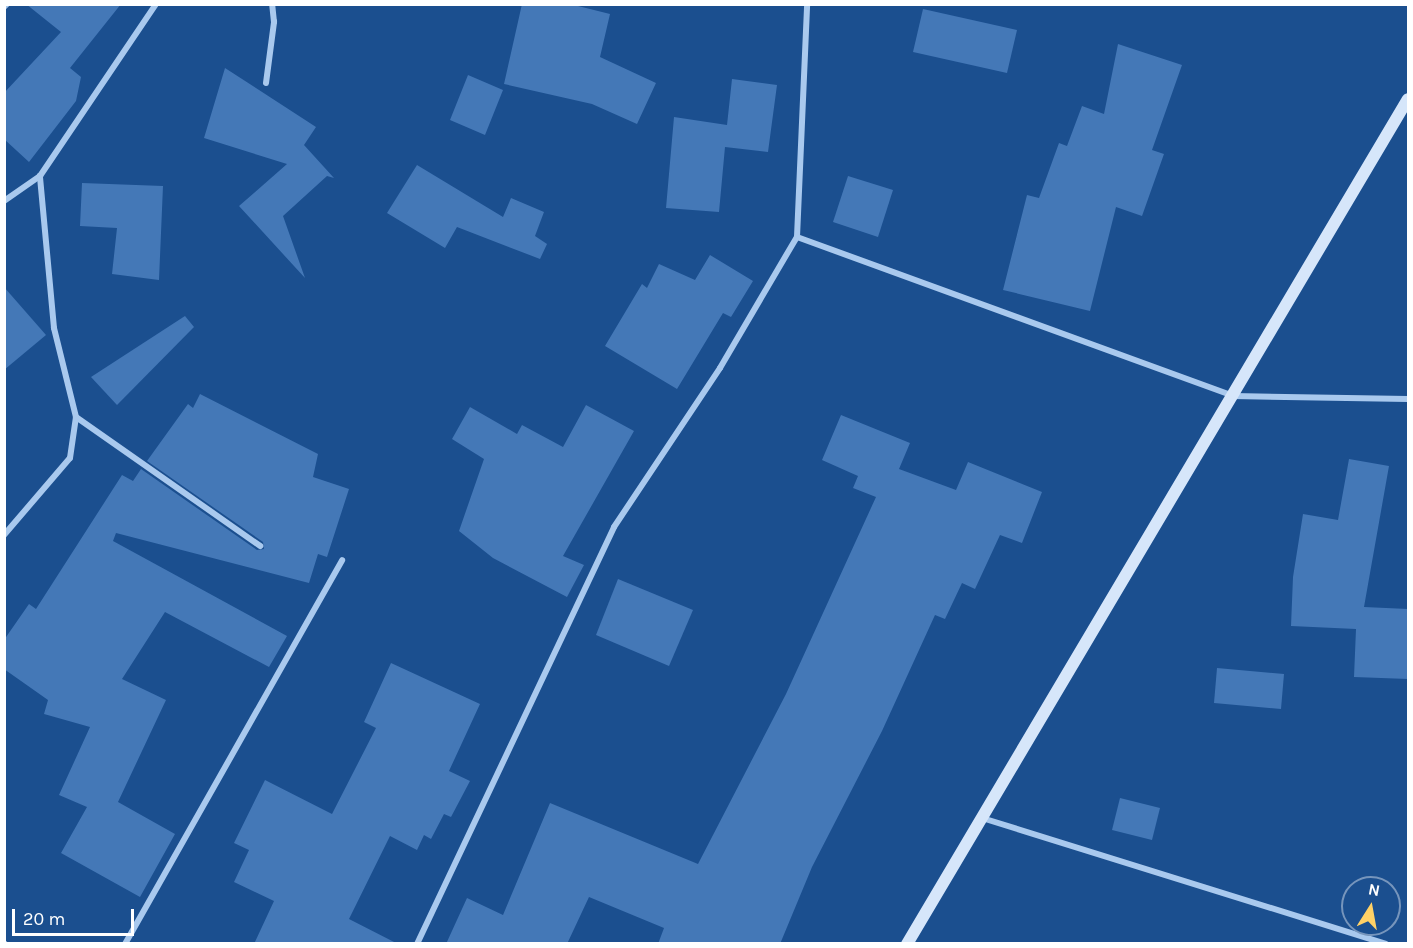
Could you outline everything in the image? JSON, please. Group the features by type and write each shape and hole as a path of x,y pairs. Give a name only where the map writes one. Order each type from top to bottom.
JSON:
{"main road":[{"path":"907,944 1408,99"}],"street":[{"path":"4,201 40,176 156,4"},
{"path":"266,83 274,22 272,4"},
{"path":"417,944 614,527 720,368 797,237 807,4"},
{"path":"4,535 70,458 76,417 54,328 40,176"},
{"path":"797,237 1233,396 1408,399"},
{"path":"76,417 260,546"},
{"path":"125,944 342,560"},
{"path":"982,818 1386,944"}],"building":[{"path":"26,4 121,4 70,68 81,77 76,101 29,162 4,139 4,93 61,32"},
{"path":"522,4 570,4 610,14 600,57 656,83 637,124 592,104 504,84"},
{"path":"923,9 1017,30 1007,73 913,52"},
{"path":"1118,44 1182,65 1152,150 1164,154 1142,216 1116,207 1090,311 1003,290 1027,195 1039,198 1059,143 1067,146 1082,106 1104,114"},
{"path":"225,68 316,127 304,145 334,178 327,176 283,216 305,278 239,206 287,164 204,138"},
{"path":"468,75 503,90 485,135 450,120"},
{"path":"732,79 777,85 768,152 725,147 719,212 666,208 674,117 727,125"},
{"path":"417,165 503,217 511,198 544,212 535,236 547,244 540,259 457,227 445,248 387,213"},
{"path":"848,176 893,190 878,237 833,222"},
{"path":"82,183 163,186 159,280 112,274 117,228 80,226"},
{"path":"710,255 753,281 731,317 723,313 677,389 605,346 642,284 647,288 659,264 695,280"},
{"path":"4,287 46,335 4,370"},
{"path":"185,316 194,327 117,405 91,377"},
{"path":"200,394 318,454 313,477 349,489 327,557 318,554 309,583 116,533 113,541 287,636 269,667 165,612 122,679 166,700 118,802 175,834 140,897 61,853 87,807 59,795 90,727 44,714 48,700 4,669 4,640 29,604 36,609 122,475 133,481 141,469 257,550 264,549 263,542 147,461 188,404 193,408"},
{"path":"586,405 634,431 563,556 584,565 567,597 493,558 459,531 484,459 452,439 470,407 517,434 522,425 563,447"},
{"path":"841,415 910,443 899,469 956,490 968,462 1042,492 1022,543 1000,535 975,589 962,583 945,619 935,615 882,731 812,867 780,944 658,944 664,928 589,897 567,944 446,944 467,898 503,915 550,803 698,864 786,694 876,497 853,488 858,476 822,460"},
{"path":"1349,459 1389,466 1364,607 1408,609 1408,679 1354,677 1356,629 1291,626 1293,577 1303,514 1338,520"},
{"path":"618,579 693,610 669,666 596,635"},
{"path":"391,663 480,704 449,771 470,781 451,817 444,814 431,839 424,835 417,850 390,836 349,919 398,944 254,944 274,901 234,882 249,850 234,843 265,780 332,814 376,728 364,722"},
{"path":"1217,668 1284,674 1281,709 1214,703"},
{"path":"1120,798 1160,808 1152,840 1112,830"}]}
